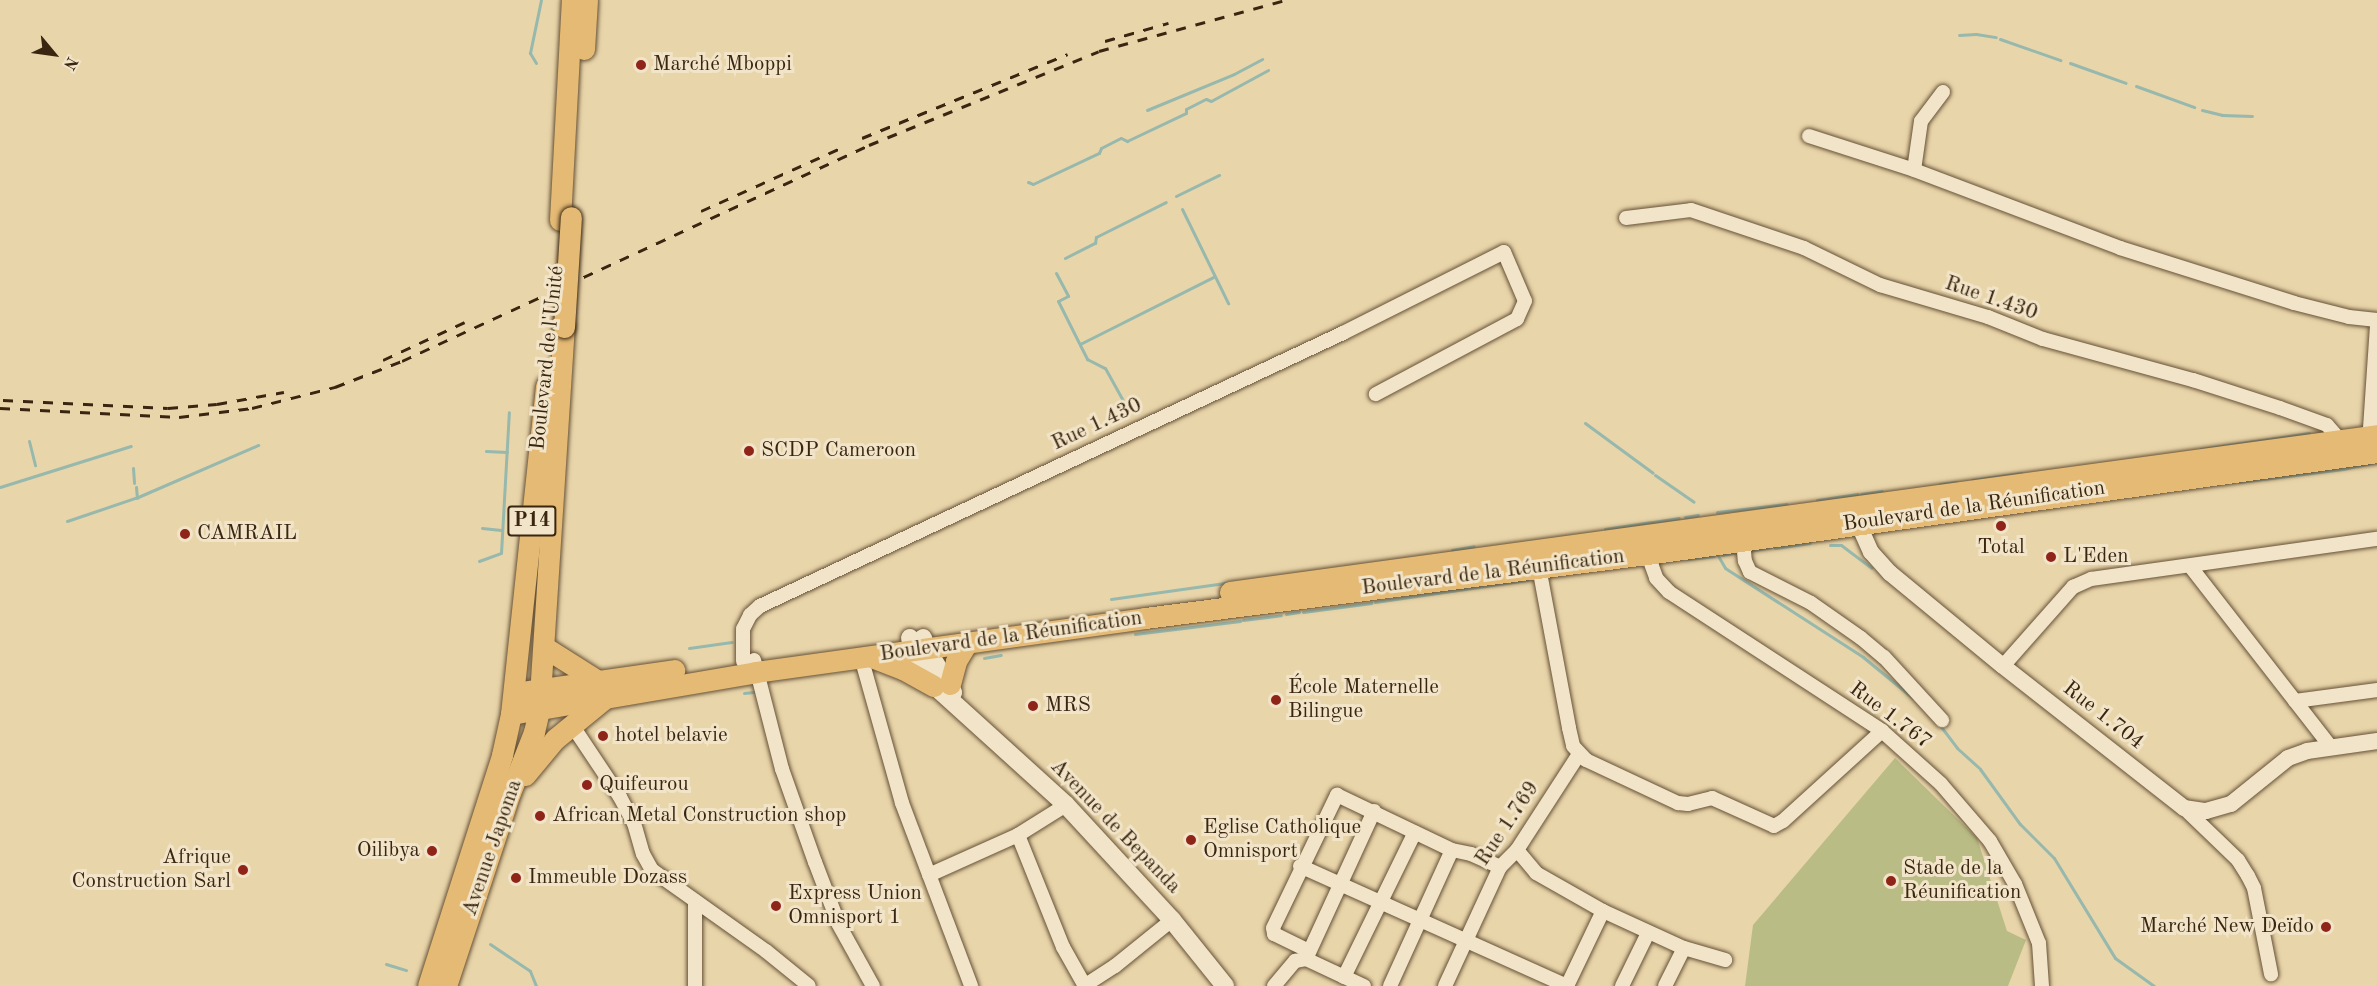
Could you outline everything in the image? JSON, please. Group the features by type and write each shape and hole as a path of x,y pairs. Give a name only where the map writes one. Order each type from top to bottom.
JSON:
{"main road":[{"name":"Boulevard de l'Unité","path":"566,218 572,0"},
{"name":"Boulevard de l'Unité","path":"541,701 558,327 587,0"},
{"name":"Boulevard de l'Unité","path":"512,714 558,327"},
{"path":"1645,545 2340,440 2373,444"},
{"name":"Boulevard de la Réunification","path":"541,701 604,688 751,664 866,657 918,643 967,643 1645,545 1743,540 1857,514 2373,444"},
{"path":"751,664 1538,560"},
{"name":"Avenue de Bepanda","path":"918,643 921,670 942,685 962,710 1066,805 1172,920 1225,986"},
{"path":"866,657 942,685 967,643"},
{"path":"510,793 541,754 604,688 544,647"},
{"path":"515,693 541,701"},
{"path":"512,714 541,701"},
{"name":"Avenue Japoma","path":"428,986 464,906 532,738 541,701"},
{"name":"Avenue Japoma","path":"446,986 512,714"}],"street":[{"path":"1914,171 1921,121 1943,92"},
{"path":"1809,136 1914,171 2120,248 2294,303 2349,317 2377,320"},
{"name":"Rue 1.430","path":"1626,218 1691,210 1804,249 1880,285 1988,317 2043,339 2193,380 2280,408 2331,427 2340,440"},
{"name":"Rue 1.430","path":"873,986 839,925 782,769 743,629 750,615 760,606 1343,333 1504,252 1525,301 1517,319 1376,394"},
{"path":"2373,444 2377,333"},
{"name":"Rue 1.704","path":"1857,514 1879,562 2002,666 2184,808"},
{"path":"2002,666 2073,587 2082,582 2110,575 2377,539"},
{"path":"1743,540 1745,561 1750,572 1811,603 1861,638 1884,657 1942,720"},
{"name":"Rue 1.767","path":"1645,545 1656,578 1669,592 1882,732 1941,784 1990,841 2014,884 2038,944 2042,986"},
{"path":"1538,560 1573,746 1580,754 1669,800 1688,804 1712,798 1767,825 1774,826 1783,822 1882,732"},
{"path":"2190,566 2331,747"},
{"path":"866,657 888,759 971,986"},
{"path":"2295,701 2377,690"},
{"path":"572,724 620,797 634,823 646,862 659,877 766,951 809,986"},
{"path":"2184,808 2206,811 2230,804 2288,758 2307,751 2377,741"},
{"name":"Rue 1.769","path":"1445,986 1500,867 1517,850 1580,754"},
{"path":"1364,986 1344,977 1272,931 1333,797 1341,795 1452,850 1472,854 1500,867"},
{"path":"929,875 1018,835 1066,805"},
{"path":"2184,808 2238,860 2248,876 2254,888 2271,974"},
{"path":"1274,986 1294,961 1308,955 1338,883 1374,811"},
{"path":"1344,977 1415,832"},
{"path":"1018,835 1063,947 1084,986 1115,966 1172,920"},
{"path":"1390,986 1452,850"},
{"path":"1517,850 1536,873 1547,881 1603,911 1684,948 1725,960"},
{"path":"1300,866 1567,986 1603,911"},
{"path":"695,901 695,986"},
{"path":"1622,986 1648,933"},
{"path":"1665,986 1684,948"}],"green space":[{"name":"Stade de la Réunification","path":"1895,758 1977,838 2007,931 2026,940 2008,986 1745,986 1753,925"}],"waterway":[{"path":"536,63 530,53 541,0"},
{"path":"1959,35 1976,34 1996,37"},
{"path":"2000,39 2060,60"},
{"path":"1147,110 1234,74 1262,59"},
{"path":"2070,63 2126,83"},
{"path":"1028,182 1033,184 1099,153 1101,148 1121,138 1127,141 1186,113 1186,109 1206,99 1211,101 1268,70"},
{"path":"2136,86 2194,107"},
{"path":"2202,110 2222,115 2252,116"},
{"path":"1176,196 1219,175"},
{"path":"1065,258 1095,243 1096,237 1166,202"},
{"path":"1182,209 1228,303"},
{"path":"1056,273 1068,296 1058,301 1079,343"},
{"path":"1080,344 1213,277"},
{"path":"1080,345 1087,359 1105,368 1123,401"},
{"path":"479,561 501,553 509,412"},
{"path":"1585,423 1653,473"},
{"path":"2201,449 2309,433"},
{"path":"29,441 35,465"},
{"path":"67,521 138,497 258,445"},
{"path":"0,487 131,446"},
{"path":"486,451 507,452"},
{"path":"2239,482 2343,469 2372,463"},
{"path":"133,468 134,483"},
{"path":"1972,480 2022,473"},
{"path":"1655,475 1694,502"},
{"path":"1940,484 1956,482"},
{"path":"136,487 137,498"},
{"path":"1861,494 1882,491"},
{"path":"1817,500 1858,494"},
{"path":"1717,512 1787,504"},
{"path":"1685,517 1698,515"},
{"path":"1653,522 1679,518"},
{"path":"1605,529 1651,522"},
{"path":"482,528 501,530"},
{"path":"1775,548 1810,543"},
{"path":"1830,545 1841,545 1871,568"},
{"path":"1452,550 1474,546"},
{"path":"1749,551 1771,547"},
{"path":"1722,555 1739,552"},
{"path":"1717,554 1725,568 1863,657 1913,698"},
{"path":"1687,559 1714,556"},
{"path":"1375,602 1527,580"},
{"path":"1111,599 1225,583"},
{"path":"1303,612 1371,603"},
{"path":"1286,614 1299,612"},
{"path":"1243,620 1281,615"},
{"path":"1135,634 1240,621"},
{"path":"689,648 732,642"},
{"path":"984,658 1001,655"},
{"path":"744,693 754,692"},
{"path":"1939,724 1957,748 1980,769 2020,824 2054,858 2115,958 2154,986"},
{"path":"490,944 530,971 536,986"},
{"path":"386,964 406,970"}],"railway":[{"path":"0,408 179,417 252,408 335,387 402,361 869,145 1099,51 1285,0"},
{"path":"1105,41 1168,23"},
{"path":"862,138 1068,54"},
{"path":"701,211 843,147"},
{"path":"383,360 465,322"},
{"path":"3,400 168,408 217,404 284,392"}],"place":[{"name":"Marché Mboppi","path":"641,65"},
{"name":"SCDP Cameroon","path":"749,451"},
{"name":"Total","path":"2001,526"},
{"name":"CAMRAIL","path":"185,534"},
{"name":"L'Eden","path":"2051,557"},
{"name":"École Maternelle Bilingue","path":"1276,700"},
{"name":"MRS","path":"1033,706"},
{"name":"hotel belavie","path":"603,736"},
{"name":"Quifeurou","path":"587,785"},
{"name":"African Metal Construction shop","path":"540,816"},
{"name":"Eglise Catholique Omnisport","path":"1191,840"},
{"name":"Oilibya","path":"432,851"},
{"name":"Afrique Construction Sarl","path":"243,870"},
{"name":"Immeuble Dozass","path":"516,878"},
{"name":"Stade de la Réunification","path":"1891,881"},
{"name":"Express Union Omnisport 1","path":"776,906"},
{"name":"Marché New Deïdo","path":"2326,927"}]}
